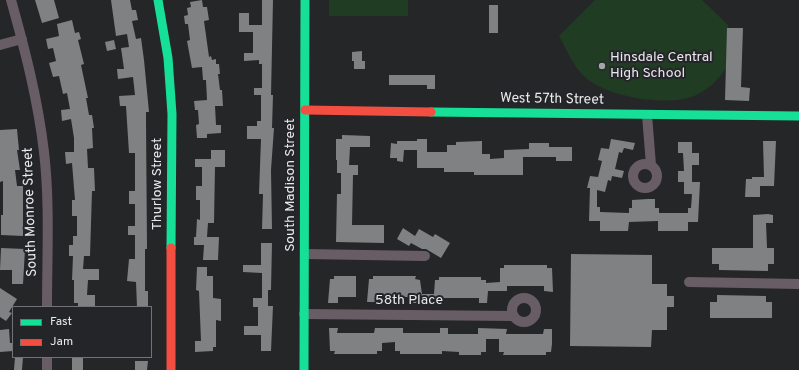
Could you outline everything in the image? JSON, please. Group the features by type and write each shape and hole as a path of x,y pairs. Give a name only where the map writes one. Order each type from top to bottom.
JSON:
{"street":[{"name":"South Monroe Street","path":"11,0 35,94 44,153 47,219 47,306"},
{"name":"Thurlow Street","path":"158,0 168,58 172,114 171,370"},
{"name":"South Madison Street","path":"304,370 305,0"},
{"path":"0,45 22,40"},
{"name":"West 57th Street","path":"305,110 799,116"},
{"path":"647,115 652,165"},
{"path":"305,254 425,256"},
{"path":"689,282 799,284"},
{"name":"58th Place","path":"304,314 514,316"},
{"path":"47,358 47,370"}],"green space":[{"path":"329,0 408,0 408,16 329,16"},
{"path":"595,0 702,0 728,25 728,59 726,68 720,77 708,88 699,94 682,99 653,100 637,98 607,90 595,84 585,77 577,68 559,36"}],"building":[{"path":"35,0 54,0 59,18 42,23"},
{"path":"111,0 130,0 132,10 136,10 138,20 132,21 136,39 141,38 149,112 146,112 147,249 145,249 145,291 148,291 148,306 137,306 136,282 127,281 129,259 135,259 135,235 128,235 128,226 135,226 135,204 129,204 129,191 135,191 135,153 129,153 126,106 120,106 119,96 135,95 133,77 118,79 117,69 124,69 121,48 129,47 127,34 116,36"},
{"path":"202,0 203,7 207,7 209,20 204,21 209,57 211,56 212,60 216,59 216,64 219,64 220,74 218,74 220,90 222,90 223,106 215,106 216,125 221,125 221,133 207,134 207,138 197,138 196,125 199,124 198,110 195,110 194,101 207,100 206,80 203,80 202,67 192,68 187,41 190,40 188,24 185,24 184,16 188,15 187,8 191,7 190,2"},
{"path":"262,0 273,0 271,95 273,95 272,128 274,128 271,170 272,229 262,229 263,194 259,194 261,139 247,139 247,126 257,126 257,121 261,121 261,95 254,95 254,88 262,88 262,64 259,64 259,60 244,61 244,53 253,53 253,32 239,32 239,13 249,13 249,25 262,25"},
{"path":"489,5 498,5 498,33 489,33"},
{"path":"72,20 75,33 79,32 81,39 78,40 84,64 81,65 88,98 86,98 89,115 92,115 94,128 92,128 93,148 87,149 88,168 94,168 95,191 92,191 90,256 84,256 83,269 99,269 99,280 88,280 87,295 95,295 95,306 78,306 78,303 74,303 74,280 72,280 73,256 69,256 69,245 73,245 73,236 77,236 77,216 72,216 72,200 75,200 72,163 66,164 65,152 74,152 74,138 71,119 62,121 61,110 70,109 67,93 63,94 59,76 53,77 49,63 56,61 53,48 48,49 46,39 59,36 57,24"},
{"path":"727,28 743,28 741,87 750,88 749,101 725,100"},
{"path":"114,40 116,49 107,51 105,42"},
{"path":"362,51 362,61 365,61 365,69 354,69 352,52"},
{"path":"389,75 435,75 435,89 427,89 427,85 389,85"},
{"path":"17,129 19,150 17,150 20,170 15,170 17,186 23,186 23,236 1,235 1,215 3,215 3,181 0,182 0,130"},
{"path":"342,135 370,136 370,147 350,147 349,165 358,165 358,175 353,175 352,225 384,225 384,243 336,242 337,194 341,194 341,173 337,173 336,139 342,139"},
{"path":"417,139 427,139 427,152 447,152 447,145 456,145 456,142 482,141 482,154 490,154 490,159 504,158 504,150 529,149 529,143 549,143 549,147 572,147 572,161 556,161 556,157 523,157 523,175 474,175 474,172 444,172 444,168 417,168 417,150 404,150 403,162 397,161 397,158 390,158 391,143 397,144 397,141 417,141"},
{"path":"611,139 635,143 633,150 624,148 622,153 619,152 615,169 624,171 622,178 612,176 611,181 608,180 605,192 597,190 597,207 600,207 600,212 629,213 629,208 632,208 632,200 655,199 655,208 659,208 659,213 688,213 688,208 691,208 692,194 684,194 684,182 678,182 678,171 684,171 683,153 678,153 678,142 692,142 692,153 699,153 699,165 692,165 692,182 700,182 698,222 688,222 688,231 658,231 658,221 629,222 628,231 600,231 600,221 589,221 590,188 587,188 590,176 598,177 602,161 598,160 601,148 609,149"},
{"path":"763,141 776,141 774,186 760,186 760,197 745,197 746,179 752,179 752,177 764,177"},
{"path":"211,150 225,150 225,167 215,167 214,223 208,223 207,237 219,237 218,260 203,260 204,245 194,245 197,219 200,220 200,200 196,200 196,186 202,186 202,167 195,167 195,159 211,159"},
{"path":"753,215 773,215 773,223 766,223 767,248 774,248 774,264 768,264 768,271 719,270 719,264 712,264 712,248 753,248"},
{"path":"403,228 415,236 419,229 433,237 435,234 450,243 441,258 426,249 422,249 411,243 409,246 397,239"},
{"path":"261,243 272,243 271,290 268,290 268,306 273,306 271,351 261,351 261,335 244,335 244,326 258,326 258,307 253,307 253,298 262,298 262,273 243,272 243,265 261,265"},
{"path":"1,248 25,249 23,284 12,284 12,270 0,270"},
{"path":"571,254 652,255 652,284 667,284 667,296 674,296 674,307 667,307 667,330 652,330 651,347 570,346"},
{"path":"504,265 547,265 547,268 552,268 553,292 544,291 544,286 507,286 507,291 488,291 487,303 479,303 479,298 442,298 442,303 413,303 413,297 376,297 376,302 367,302 369,279 373,279 373,276 416,276 415,279 420,280 422,294 434,294 435,280 439,280 439,277 481,277 481,280 486,280 486,283 500,282 500,268 504,268"},
{"path":"197,267 207,267 207,276 213,276 213,298 221,299 221,321 216,320 216,347 213,347 213,351 195,352 195,341 201,341 199,291 196,290"},
{"path":"334,276 356,276 356,297 338,297 338,303 328,303 330,279 334,279"},
{"path":"0,288 17,299 9,312 12,313 6,321 0,317"},
{"path":"717,295 766,296 766,302 772,302 772,318 710,318 710,302 717,302"},
{"path":"329,328 338,328 337,333 374,333 375,328 403,328 403,333 440,333 440,328 448,328 448,334 478,334 478,328 507,329 506,334 543,334 544,329 552,329 552,344 551,352 546,352 546,355 503,355 504,352 499,352 499,339 486,339 486,352 481,352 481,355 459,355 459,352 442,351 442,354 400,354 400,351 395,351 395,342 382,343 382,351 377,351 377,354 334,354 335,351 330,351"},
{"path":"9,329 12,351 0,352 0,330"},
{"path":"15,358 23,358 22,370 14,370"},
{"path":"72,358 83,358 83,370 72,370"},
{"path":"135,361 148,361 147,370 135,370"}],"traffic: fast":[{"path":"158,0 168,58 172,114 171,248"},
{"path":"304,370 305,0"},
{"path":"431,112 799,116"}],"traffic: jam":[{"path":"305,110 431,112"},
{"path":"171,248 171,370"}],"place":[{"name":"Hinsdale Central High School","path":"602,66"}]}
